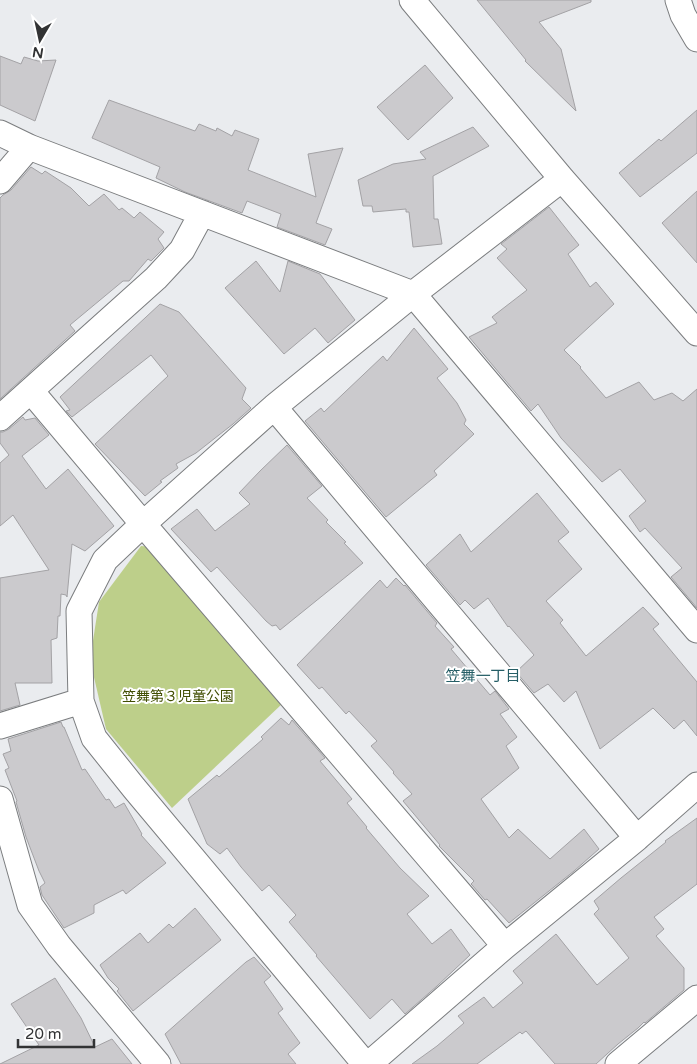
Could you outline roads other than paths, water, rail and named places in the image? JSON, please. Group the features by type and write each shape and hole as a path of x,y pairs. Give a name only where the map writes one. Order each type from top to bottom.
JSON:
{"street":[{"path":"412,0 562,179 696,330"},
{"path":"678,0 683,15 697,39"},
{"path":"0,133 29,147 413,294 697,630"},
{"path":"0,181 29,147"},
{"path":"365,1064 94,738 81,701 79,611 105,560 143,524 274,407 413,294 562,179"},
{"path":"0,418 156,278 182,250 202,213"},
{"path":"31,391 505,946"},
{"path":"274,407 637,838"},
{"path":"0,726 81,701"},
{"path":"369,1064 505,946 637,838 697,785"},
{"path":"0,799 30,906 59,946 158,1064"},
{"path":"618,1064 697,998"}],"district":[{"name":"笠舞一丁目","path":"483,676"}],"park label":[{"name":"笠舞第３児童公園","path":"178,696"}]}
